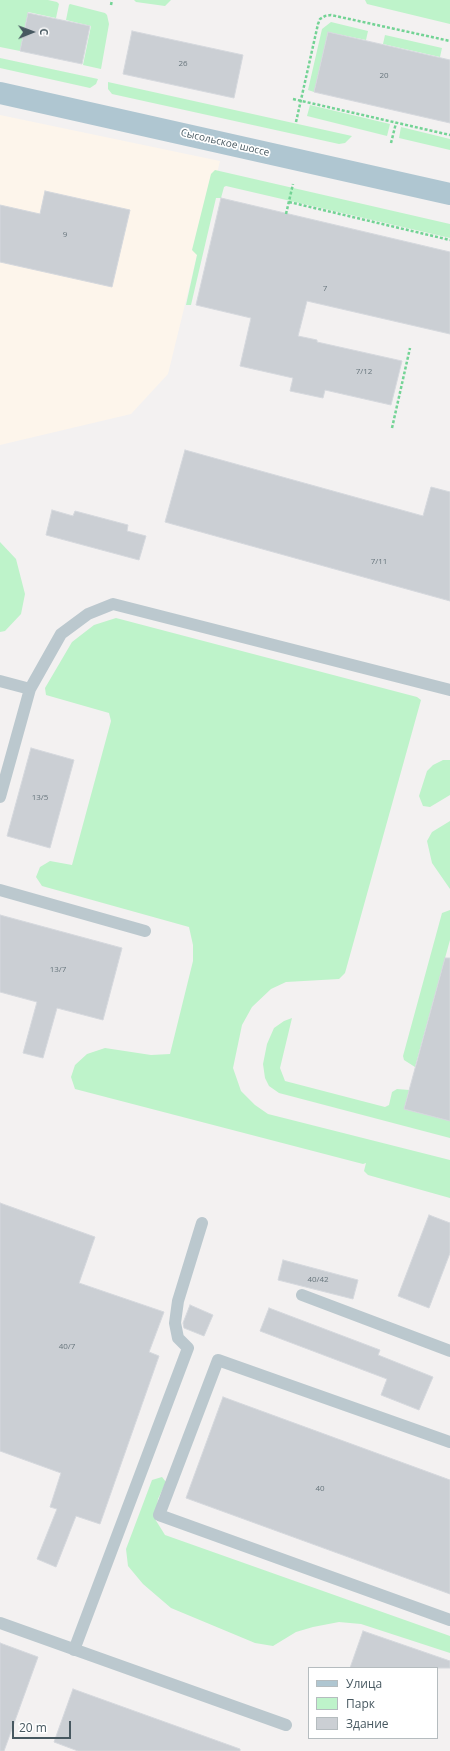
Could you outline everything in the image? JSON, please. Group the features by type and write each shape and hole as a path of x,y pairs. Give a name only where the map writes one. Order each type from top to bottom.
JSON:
{"main road":[{"name":"Сысольское шоссе","path":"0,93 450,194"}],"lane":[{"path":"0,798 30,689 61,634 88,614 113,604 450,690"},
{"path":"0,681 30,689"},
{"path":"0,890 145,931"},
{"path":"74,1650 188,1348 178,1338 175,1323 178,1301 202,1223"},
{"path":"302,1295 450,1351"},
{"path":"450,1442 218,1360 159,1515 450,1620"},
{"path":"0,1624 286,1726"}],"path":[{"path":"111,5 112,0"},
{"path":"296,122 318,24 320,19 325,16 331,14 450,41"},
{"path":"293,99 450,135"},
{"path":"391,143 396,123"},
{"path":"286,214 293,184"},
{"path":"289,202 450,240"},
{"path":"392,428 410,348"}],"shaded area":[{"path":"0,115 220,161 168,374 131,414 0,445"}],"green space":[{"path":"0,0 48,0 59,4 56,18 28,12 20,51 0,47"},
{"path":"134,0 171,0 165,6 136,2"},
{"path":"365,0 450,0 450,24 367,4"},
{"path":"70,4 105,13 107,15 109,24 101,69 83,65 91,26 66,20"},
{"path":"331,22 368,31 366,40 328,32 314,92 308,90 322,29"},
{"path":"385,35 442,48 440,57 383,44"},
{"path":"0,58 98,79 96,84 90,88 0,68"},
{"path":"108,82 352,136 345,143 339,144 112,94 108,89"},
{"path":"310,105 390,124 387,136 307,116"},
{"path":"401,127 450,139 450,150 399,138"},
{"path":"215,170 450,224 450,238 226,186 224,187 221,198 216,198 191,305 186,305 197,255 192,250 211,174"},
{"path":"0,542 16,559 25,594 21,614 5,631 0,632"},
{"path":"116,618 417,697 421,700 345,973 339,979 286,982 271,989 252,1007 242,1025 233,1068 241,1091 255,1105 268,1114 450,1160 450,1198 368,1175 364,1171 366,1163 363,1164 75,1089 71,1077 75,1065 87,1054 105,1048 151,1055 170,1054 193,961 193,945 189,927 42,886 36,877 40,867 50,861 72,865 111,721 109,713 46,695 45,688 72,642 94,625"},
{"path":"443,760 450,760 450,795 430,807 423,806 419,796 427,771 433,765"},
{"path":"450,821 450,889 432,863 427,841 432,832"},
{"path":"450,910 450,940 415,1067 404,1060 403,1056 442,913"},
{"path":"292,1018 280,1068 285,1081 385,1107 389,1105 392,1092 397,1089 409,1090 404,1109 450,1121 450,1138 279,1093 269,1086 265,1078 263,1064 267,1044 274,1028 284,1021"},
{"path":"162,1477 166,1482 158,1499 155,1519 165,1535 450,1636 450,1653 361,1624 339,1622 296,1632 273,1646 255,1643 171,1608 143,1584 128,1566 126,1549 152,1480"}],"building":[{"path":"28,13 90,26 82,64 20,51"},
{"path":"132,31 243,55 234,98 123,74"},
{"path":"328,32 450,60 450,123 314,92"},
{"path":"45,191 130,210 112,287 0,262 0,205 40,214"},
{"path":"221,198 450,252 450,334 307,301 298,336 317,340 317,342 402,361 391,405 325,390 323,398 290,391 293,378 240,366 251,318 196,305"},
{"path":"185,450 423,516 431,487 450,492 450,601 165,522"},
{"path":"52,510 73,516 75,511 128,525 127,531 146,536 139,560 46,535"},
{"path":"31,748 74,760 50,848 7,836"},
{"path":"0,915 122,948 103,1020 57,1008 43,1058 23,1053 37,1002 0,992"},
{"path":"445,958 450,958 450,1121 404,1109"},
{"path":"0,1203 95,1237 79,1283 164,1312 149,1352 159,1356 100,1524 76,1516 56,1567 37,1559 57,1509 50,1507 61,1473 0,1451"},
{"path":"429,1215 450,1223 450,1253 429,1308 398,1296"},
{"path":"283,1260 358,1280 353,1299 278,1280"},
{"path":"190,1305 213,1315 204,1336 184,1328 183,1323"},
{"path":"269,1308 380,1350 378,1355 433,1377 419,1410 381,1395 387,1379 260,1331"},
{"path":"223,1397 450,1480 450,1594 186,1498"},
{"path":"363,1631 450,1661 450,1668 350,1667"},
{"path":"0,1643 38,1657 4,1751 0,1751"},
{"path":"73,1689 240,1749 240,1751 78,1751 54,1742"}]}
